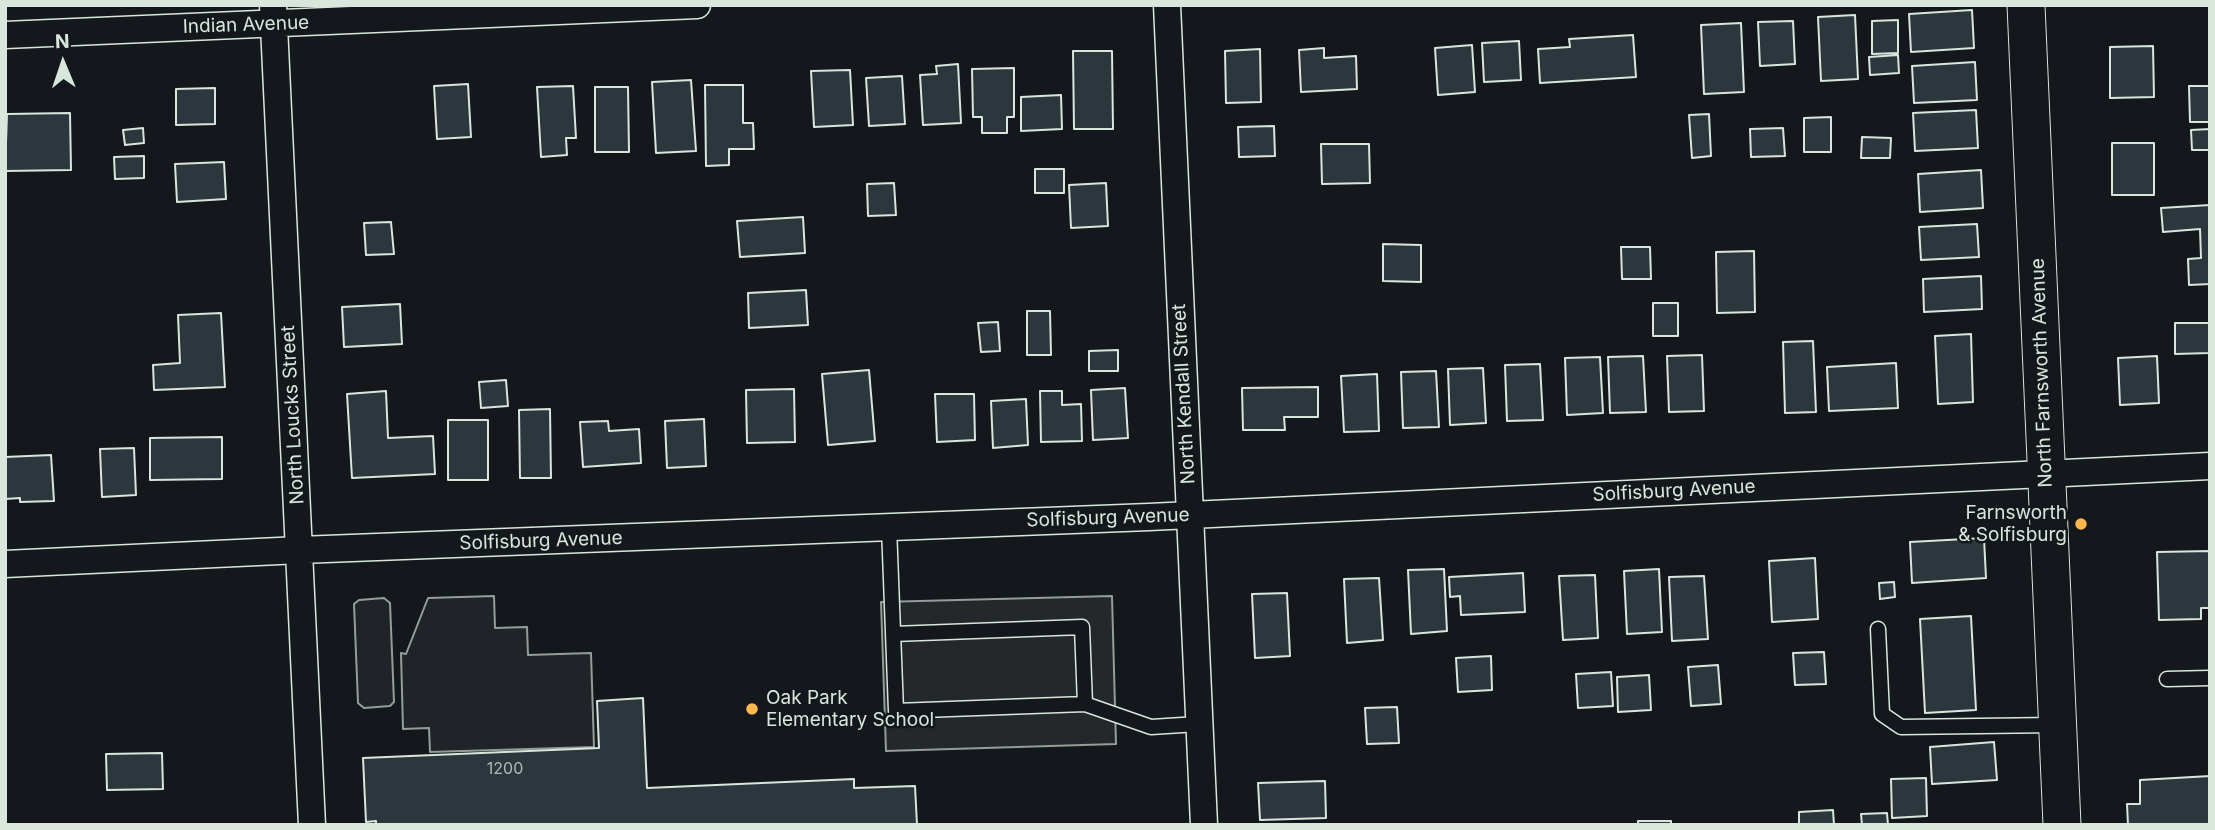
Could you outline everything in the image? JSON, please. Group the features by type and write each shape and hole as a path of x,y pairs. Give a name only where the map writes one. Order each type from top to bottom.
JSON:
{"main road":[{"name":"North Farnsworth Avenue","path":"2026,5 2062,825"}],"street":[{"name":"Indian Avenue","path":"5,35 274,15 697,5"},
{"name":"North Kendall Street","path":"1167,5 1203,825"},
{"name":"North Loucks Street","path":"274,15 312,825"},
{"name":"Solfisburg Avenue","path":"5,564 1189,515 2210,466"}],"lane":[{"path":"889,527 897,710 1085,704 1151,727 1198,724"},
{"path":"893,634 1082,626 1085,704"},
{"path":"1878,629 1882,714 1902,727 2057,724"},
{"path":"2167,679 2210,678"}],"shaded area":[{"path":"494,596 495,628 527,627 528,655 591,653 594,747 430,752 429,728 403,729 401,653 406,654 428,598"},
{"path":"1112,596 1116,744 886,751 881,602"},
{"path":"384,598 390,603 394,702 390,706 364,708 358,703 354,604 359,600"}],"building":[{"path":"1972,10 1974,48 1911,52 1909,14"},
{"path":"1855,15 1858,79 1821,81 1818,17"},
{"path":"1898,20 1898,53 1872,54 1872,21"},
{"path":"1793,21 1795,64 1760,66 1758,22"},
{"path":"1741,23 1744,92 1704,94 1701,25"},
{"path":"1633,35 1636,77 1540,83 1538,49 1570,47 1569,39"},
{"path":"1519,41 1521,80 1484,82 1482,43"},
{"path":"1472,45 1475,92 1438,95 1435,48"},
{"path":"2153,46 2154,97 2110,98 2110,47"},
{"path":"1324,48 1324,58 1356,56 1357,89 1301,92 1299,50"},
{"path":"1260,49 1261,102 1226,103 1225,51"},
{"path":"1073,51 1112,51 1113,129 1074,129"},
{"path":"1898,55 1899,73 1870,75 1869,57"},
{"path":"1975,62 1977,100 1914,103 1912,66"},
{"path":"958,64 961,123 923,125 920,75 937,74 936,66"},
{"path":"1014,68 1014,117 1007,117 1007,133 982,133 982,117 973,117 972,69"},
{"path":"850,70 853,125 814,127 811,71"},
{"path":"902,76 905,124 869,126 866,78"},
{"path":"691,80 696,151 656,153 652,82"},
{"path":"468,84 471,137 437,139 434,86"},
{"path":"705,85 743,85 743,123 753,123 754,149 729,149 729,165 706,166"},
{"path":"573,86 576,138 566,138 567,155 541,157 537,87"},
{"path":"2189,86 2210,86 2210,122 2190,122"},
{"path":"595,87 628,87 629,152 595,152"},
{"path":"215,88 215,124 176,125 176,89"},
{"path":"1061,95 1062,129 1021,131 1021,97"},
{"path":"1976,110 1978,148 1915,151 1913,113"},
{"path":"70,113 71,170 5,171 7,114"},
{"path":"1709,114 1711,156 1692,158 1689,115"},
{"path":"1831,117 1831,152 1804,152 1804,118"},
{"path":"1274,126 1275,156 1239,157 1238,127"},
{"path":"143,128 144,143 125,145 123,130"},
{"path":"1783,128 1785,156 1751,157 1750,129"},
{"path":"2210,129 2210,150 2192,150 2191,130"},
{"path":"1862,137 1891,138 1890,158 1861,158"},
{"path":"2112,143 2154,143 2154,195 2112,195"},
{"path":"1321,144 1369,144 1370,183 1322,184"},
{"path":"144,156 144,178 115,179 114,157"},
{"path":"224,162 226,199 177,202 175,164"},
{"path":"1035,169 1064,169 1064,193 1035,193"},
{"path":"1981,170 1983,208 1920,212 1918,174"},
{"path":"894,183 896,215 868,216 867,184"},
{"path":"1106,183 1108,226 1071,228 1069,185"},
{"path":"2210,205 2210,284 2189,285 2188,259 2201,258 2200,229 2163,232 2161,208"},
{"path":"803,217 805,253 740,257 737,221"},
{"path":"391,222 394,254 366,255 364,223"},
{"path":"1977,224 1979,257 1921,260 1919,227"},
{"path":"1383,244 1421,245 1421,282 1383,281"},
{"path":"1621,247 1650,247 1651,279 1622,279"},
{"path":"1754,251 1755,312 1717,313 1716,252"},
{"path":"1981,276 1982,309 1924,312 1923,279"},
{"path":"806,290 808,325 749,328 748,293"},
{"path":"1653,303 1678,303 1678,336 1653,336"},
{"path":"400,304 402,344 344,347 342,307"},
{"path":"1027,311 1050,311 1051,355 1027,355"},
{"path":"221,313 225,387 154,390 153,365 180,363 178,315"},
{"path":"998,322 1000,351 981,352 978,323"},
{"path":"2175,323 2210,323 2210,353 2175,354"},
{"path":"1971,334 1973,402 1938,404 1935,336"},
{"path":"1813,341 1816,412 1785,413 1783,342"},
{"path":"1118,350 1118,371 1089,371 1089,351"},
{"path":"1702,355 1704,411 1669,412 1667,356"},
{"path":"1643,356 1646,412 1610,413 1608,357"},
{"path":"2157,356 2159,403 2120,405 2118,358"},
{"path":"1600,357 1603,413 1567,415 1565,358"},
{"path":"1896,363 1898,408 1829,411 1827,367"},
{"path":"1540,364 1543,420 1507,421 1505,365"},
{"path":"1483,368 1486,423 1450,425 1448,369"},
{"path":"869,370 875,441 828,445 822,374"},
{"path":"1436,371 1439,427 1403,428 1401,372"},
{"path":"1377,374 1379,431 1344,432 1341,376"},
{"path":"506,380 508,406 481,408 479,382"},
{"path":"1318,387 1318,417 1284,417 1285,430 1243,430 1242,388"},
{"path":"1125,388 1128,438 1093,440 1091,390"},
{"path":"794,389 795,442 747,443 746,390"},
{"path":"386,391 388,438 433,436 435,474 352,478 347,394"},
{"path":"1040,391 1062,391 1062,405 1081,404 1082,441 1041,442"},
{"path":"935,394 974,394 975,440 937,442"},
{"path":"1026,399 1028,445 993,448 991,401"},
{"path":"550,409 551,478 520,478 519,410"},
{"path":"704,419 706,466 667,468 665,421"},
{"path":"448,420 488,420 488,480 448,480"},
{"path":"608,421 609,431 639,429 641,463 583,467 580,422"},
{"path":"222,437 222,479 150,480 150,438"},
{"path":"134,448 136,495 102,497 100,449"},
{"path":"51,455 54,501 20,502 20,498 5,499 5,457"},
{"path":"1984,538 1986,578 1912,583 1910,542"},
{"path":"2210,551 2210,608 2201,608 2201,619 2159,620 2157,552"},
{"path":"1815,558 1818,619 1772,622 1769,561"},
{"path":"1444,569 1447,631 1411,634 1408,570"},
{"path":"1659,569 1662,632 1627,634 1624,571"},
{"path":"1523,573 1525,612 1461,615 1460,596 1450,597 1449,577"},
{"path":"1595,575 1598,638 1563,640 1559,576"},
{"path":"1704,576 1708,639 1672,641 1669,577"},
{"path":"1379,578 1383,640 1347,643 1344,579"},
{"path":"1894,582 1895,597 1880,599 1879,583"},
{"path":"1287,593 1290,656 1255,658 1252,594"},
{"path":"1971,616 1976,710 1925,713 1920,619"},
{"path":"1824,652 1826,684 1795,685 1793,653"},
{"path":"1491,656 1492,690 1458,692 1456,658"},
{"path":"1718,665 1721,704 1691,706 1688,667"},
{"path":"1611,672 1613,706 1578,708 1576,674"},
{"path":"1649,675 1651,710 1618,712 1617,677"},
{"path":"643,698 647,788 854,779 854,788 915,786 917,825 376,825 376,821 366,822 363,758 599,748 597,701"},
{"path":"1397,707 1399,743 1367,744 1365,708"},
{"path":"1994,742 1997,780 1932,784 1930,747"},
{"path":"162,753 163,789 107,790 106,754"},
{"path":"2210,776 2210,825 2128,825 2127,804 2140,804 2140,780"},
{"path":"1926,778 1927,816 1892,818 1891,779"},
{"path":"1325,781 1326,818 1260,820 1258,783"},
{"path":"1833,810 1834,825 1799,825 1799,812"},
{"path":"1887,813 1888,825 1862,825 1861,814"},
{"path":"1638,821 1671,821 1671,825 1638,825"}],"place":[{"name":"Farnsworth & Solfisburg","path":"2081,524"},
{"name":"Oak Park Elementary School","path":"752,709"}]}
